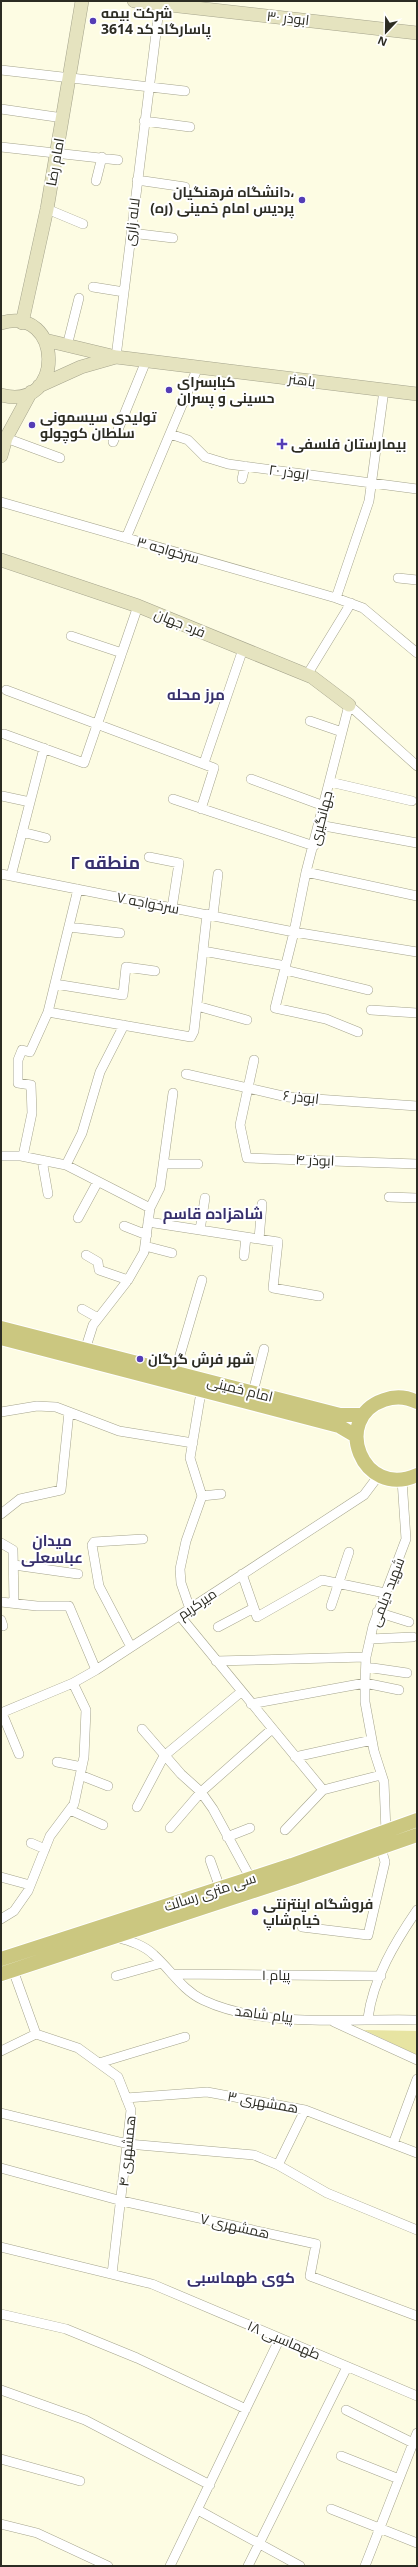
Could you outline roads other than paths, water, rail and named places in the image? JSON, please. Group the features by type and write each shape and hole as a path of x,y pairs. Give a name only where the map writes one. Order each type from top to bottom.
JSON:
{"main road":[{"name":"امام رضا","path":"22,323 47,209 82,1"},
{"name":"ابوذر ۳۰","path":"134,1 159,2 417,33"},
{"path":"1,323 22,323 39,333 45,340 49,350 50,364 45,378 35,389 6,438 1,456"},
{"name":"باهنر","path":"45,340 116,357 417,394"},
{"name":"باهنر","path":"1,395 12,397 35,389 81,367 116,357"},
{"name":"فرد جهان","path":"1,560 138,606 307,675 349,705"},
{"name":"امام خمینی","path":"1,1328 340,1415 363,1415"},
{"name":"امام خمینی","path":"1,1338 201,1392 339,1426 356,1436"},
{"path":"417,1402 400,1397 390,1398 370,1407 363,1415 356,1436 360,1457 366,1466 379,1475 402,1480 417,1475"},
{"name":"سی متری رسالت","path":"7,1972 114,1936 294,1871 417,1820"},
{"name":"سی متری رسالت","path":"1,1959 250,1879 294,1871 381,1848 417,1835"}],"street":[{"name":"لاله زاری","path":"116,357 159,2"},
{"path":"1,70 185,91"},
{"path":"1,109 63,118"},
{"path":"144,121 190,127"},
{"path":"1,147 56,155 102,157 118,160"},
{"path":"96,181 102,157"},
{"path":"137,180 185,187"},
{"path":"47,209 83,224"},
{"path":"131,233 173,238"},
{"path":"93,287 124,292"},
{"path":"67,346 79,298"},
{"path":"113,442 146,361"},
{"path":"126,538 198,367"},
{"path":"336,598 369,501 384,390"},
{"name":"ابوذر ۲۰","path":"170,434 188,440 205,458 244,466 417,489"},
{"path":"6,438 60,458"},
{"path":"242,479 244,466"},
{"name":"سرخواجه ۳","path":"1,502 351,603 362,608 417,653"},
{"path":"398,578 417,580"},
{"path":"307,675 351,603"},
{"path":"4,734 84,763 138,606"},
{"path":"71,636 122,653"},
{"path":"204,763 243,649"},
{"path":"6,690 214,768 201,809"},
{"path":"349,705 417,766"},
{"name":"جهانگیری","path":"349,705 314,846 306,872 294,932 275,1008 326,1019 358,1032"},
{"path":"310,721 342,732"},
{"path":"11,876 44,748"},
{"path":"251,779 324,806"},
{"path":"330,782 412,801"},
{"path":"2,796 30,802"},
{"path":"173,800 314,846"},
{"path":"319,825 417,843"},
{"path":"22,832 46,838"},
{"path":"149,857 179,863 172,908"},
{"path":"306,872 417,896"},
{"name":"سرخواجه ۷","path":"1,874 294,932 417,952"},
{"path":"48,1012 191,1037 194,1031 203,951 218,874"},
{"path":"24,1156 32,1113 31,1085 18,1083 18,1060 22,1050 30,1052 48,1012 78,889"},
{"path":"69,927 120,934"},
{"path":"203,951 285,968 368,990"},
{"path":"55,984 123,995 126,967 155,971"},
{"path":"197,1006 248,1020"},
{"path":"371,1010 417,1013"},
{"path":"66,1166 82,1133 100,1072 124,1025"},
{"path":"249,1088 254,1060"},
{"name":"ابوذر ۶","path":"186,1074 287,1097 417,1106"},
{"name":"ابوذر ۴","path":"249,1088 240,1125 247,1158 417,1164"},
{"path":"85,1350 93,1325 128,1280 144,1252 150,1208 160,1188 173,1093"},
{"path":"1,1156 24,1156 66,1166 97,1183 150,1208"},
{"path":"42,1160 48,1194"},
{"path":"164,1164 198,1164"},
{"path":"78,1218 97,1183"},
{"path":"389,1197 417,1198"},
{"path":"200,1230 205,1198"},
{"path":"259,1239 262,1204"},
{"path":"148,1222 278,1242 273,1288 319,1296"},
{"path":"124,1226 147,1235"},
{"path":"244,1256 246,1237"},
{"path":"145,1246 172,1253"},
{"path":"86,1255 98,1262 98,1270 128,1280"},
{"path":"175,1372 202,1280"},
{"path":"82,1309 98,1318"},
{"path":"253,1392 264,1349"},
{"path":"190,1609 181,1583 180,1569 186,1540 202,1496 190,1458 201,1392"},
{"path":"1,1412 25,1408 56,1407 119,1431 193,1442"},
{"path":"1,1514 20,1499 61,1490 69,1412"},
{"name":"میرکریم","path":"1,1713 74,1683 96,1670 364,1494 379,1475"},
{"name":"شهید دیلمی","path":"386,1832 381,1775 372,1740 365,1683 366,1657 377,1612 406,1539 402,1480"},
{"path":"202,1496 221,1494"},
{"path":"131,1647 99,1586 92,1545 94,1542 143,1539"},
{"path":"1,1543 14,1550 14,1603"},
{"path":"331,1606 349,1552"},
{"path":"14,1565 78,1574"},
{"path":"242,1574 257,1617 322,1580 384,1593"},
{"path":"1,1602 37,1606 69,1606 96,1670"},
{"path":"218,1627 254,1608"},
{"path":"377,1612 408,1622"},
{"path":"180,1616 272,1730 323,1790"},
{"path":"370,1639 413,1637"},
{"path":"216,1661 366,1657"},
{"path":"366,1667 407,1673"},
{"path":"1,1919 14,1911 30,1885 50,1836 74,1804 81,1771 86,1710 74,1683"},
{"path":"251,1704 365,1683 399,1690"},
{"path":"137,1807 164,1756 241,1692"},
{"path":"1,1713 19,1754"},
{"path":"142,1729 164,1756 201,1792 213,1809 250,1879"},
{"path":"170,1828 201,1792 272,1730"},
{"path":"295,1757 372,1740"},
{"path":"57,1762 81,1771 108,1786"},
{"path":"285,1830 323,1790 381,1775"},
{"path":"70,1810 103,1824"},
{"path":"227,1837 250,1828"},
{"path":"31,1843 45,1849"},
{"path":"302,1927 368,1935 385,1862 381,1848"},
{"path":"210,1860 220,1888"},
{"path":"1,1877 30,1885"},
{"path":"368,2018 370,2005 381,1976 403,1931 417,1910"},
{"name":"پیام شاهد","path":"114,1936 135,1942 154,1954 180,1984 201,1999 223,2009 245,2014 332,2021 368,2018 417,2020"},
{"path":"116,1976 162,1963"},
{"path":"1,2051 36,2034 7,1972"},
{"name":"۱ پیام","path":"172,1974 381,1976"},
{"path":"332,2021 417,2060"},
{"name":"همشهری ۴","path":"36,2034 78,2048 118,2077 131,2110 122,2200 112,2274"},
{"path":"99,2063 185,2037"},
{"path":"393,2144 417,2079"},
{"name":"۳ همشهری","path":"126,2098 207,2092 305,2110 417,2153"},
{"path":"278,2165 305,2110"},
{"path":"1,2114 128,2144 254,2155 278,2165 327,2193 417,2230"},
{"path":"1,2168 122,2200"},
{"name":"۷ همشهری","path":"122,2200 316,2244 310,2276 417,2316"},
{"name":"۱۸ طهماسبی","path":"1,2247 152,2284 417,2396"},
{"path":"1,2314 66,2329 137,2358 246,2409"},
{"path":"170,2566 280,2338"},
{"path":"248,2566 347,2367"},
{"path":"1,2390 85,2420 210,2485"},
{"path":"346,2410 414,2448"},
{"path":"365,2566 399,2479 414,2448 417,2434"},
{"path":"341,2456 399,2479"},
{"path":"1,2459 80,2481"},
{"path":"331,2509 417,2543"},
{"path":"198,2510 300,2566"},
{"path":"1,2524 37,2533 108,2566"}],"place":[{"name":"شرکت بیمه پاسارگاد کد 3614","path":"93,21"},
{"name":"دانشگاه فرهنگیان، پردیس امام خمینی (ره)","path":"302,200"},
{"name":"کبابسرای حسینی و پسران","path":"169,390"},
{"name":"تولیدی سیسمونی سلطان کوچولو","path":"32,425"},
{"name":"بیمارستان فلسفی","path":"282,444"},
{"name":"شهر فرش گرگان","path":"140,1359"},
{"name":"فروشگاه اینترنتی خیام‌شاپ","path":"255,1912"}],"district":[{"name":"مرز محله","path":"196,695"},
{"name":"منطقه ۲","path":"105,863"},
{"name":"شاهزاده قاسم","path":"213,1214"},
{"name":"میدان عباسعلی","path":"52,1550"},
{"name":"کوی طهماسبی","path":"241,2278"}]}
